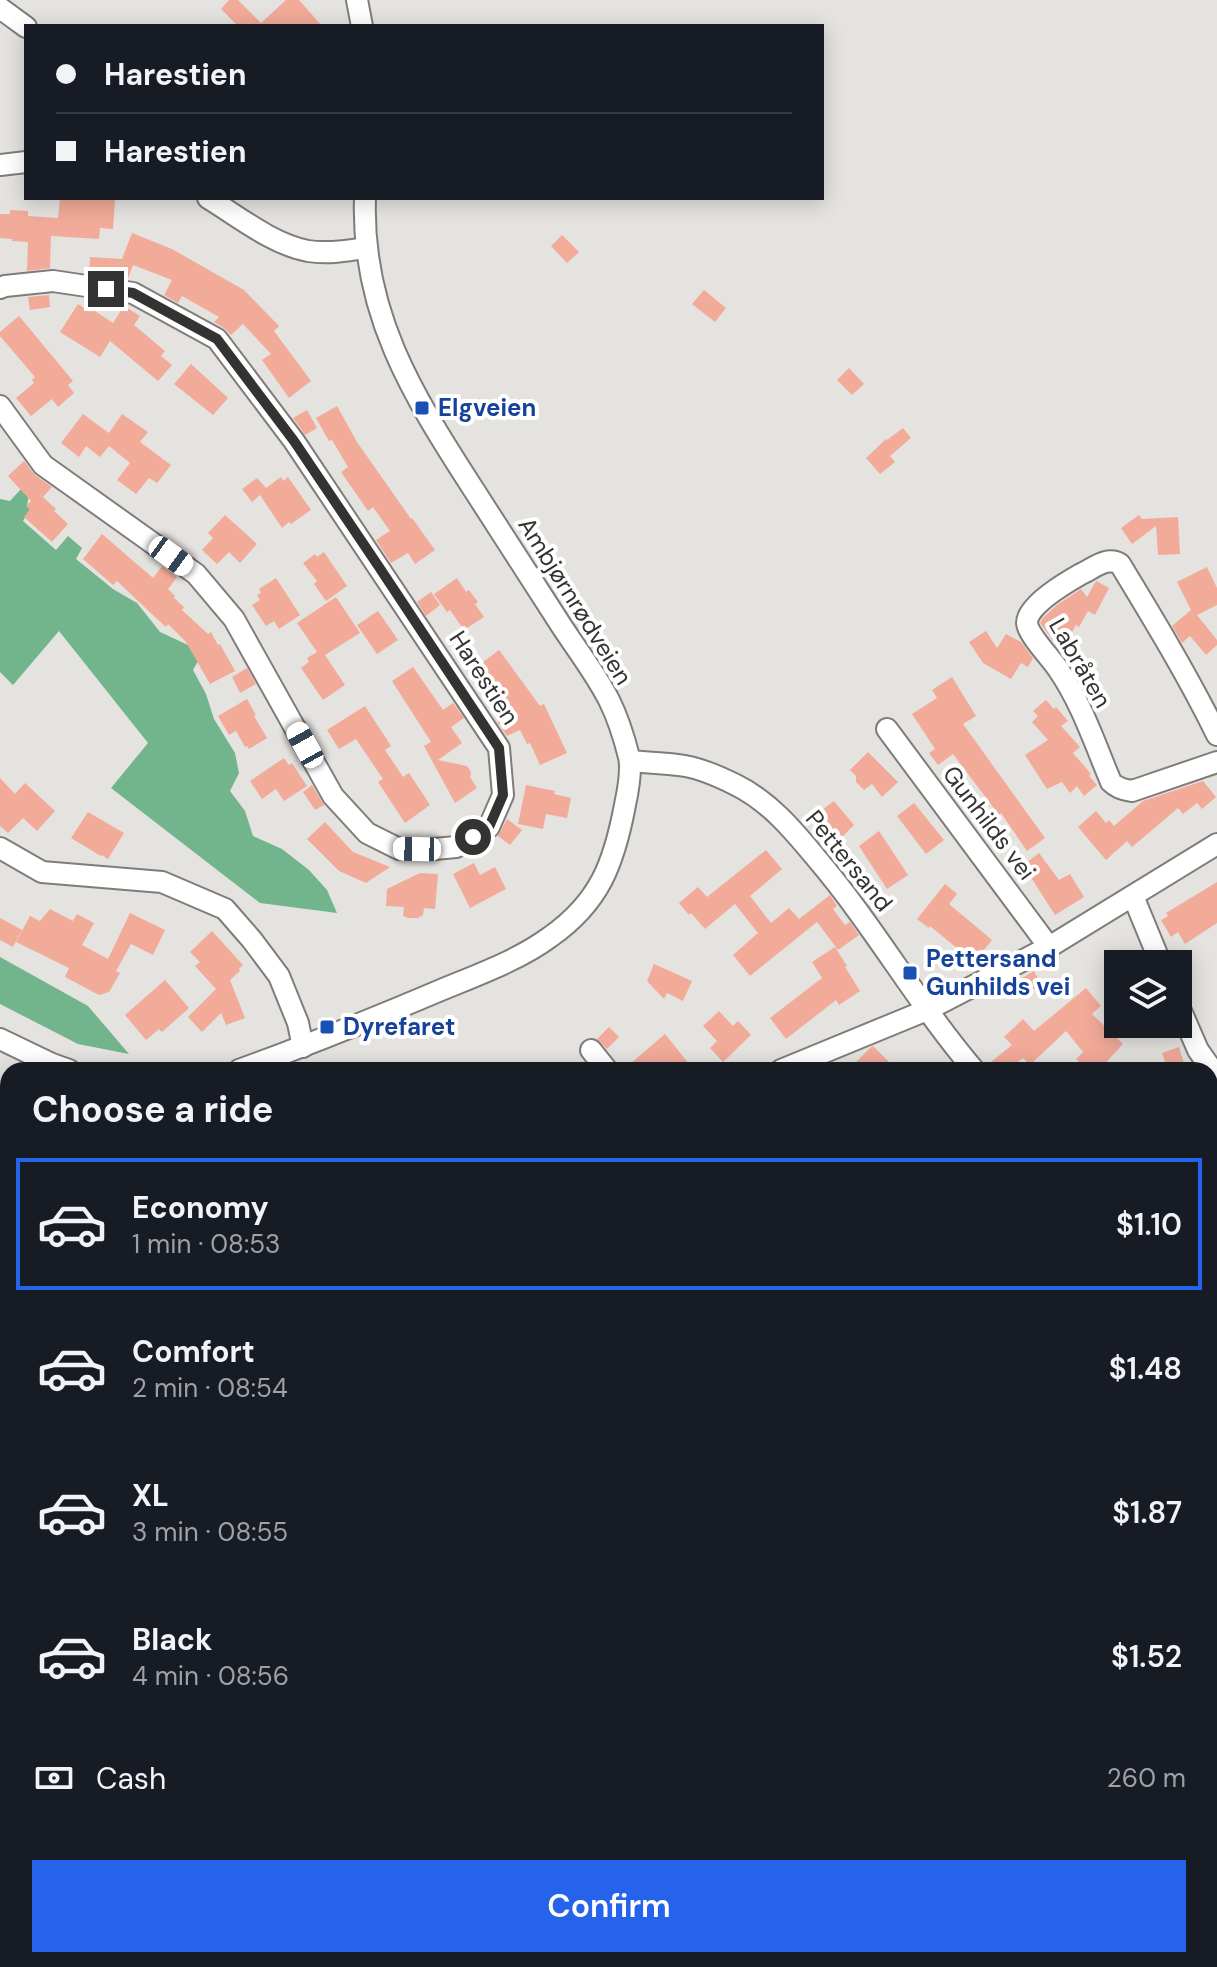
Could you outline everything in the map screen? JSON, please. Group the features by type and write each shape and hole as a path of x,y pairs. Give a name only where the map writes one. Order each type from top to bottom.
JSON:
{"street":[{"path":"357,0 362,24"},
{"path":"0,8 24,26"},
{"path":"0,165 24,162"},
{"path":"211,200 292,247 312,252 365,248"},
{"name":"Ambjørnrødveien","path":"261,1062 465,980 550,938 577,915 597,891 611,863 622,820 630,761 609,701 437,432 402,369 379,312 365,248 365,200"},
{"name":"Harestien","path":"0,288 53,281 133,293 217,339 294,441 499,748 503,795 489,827 456,847 434,849 399,849 367,833 333,796 234,619 196,574 43,465 0,406"},
{"name":"Labråten","path":"1217,735 1150,613 1116,561 1103,562 1065,584 1032,610 1028,628 1073,693 1115,786 1132,791 1217,762"},
{"name":"Gunhilds vei","path":"887,729 1049,947"},
{"name":"Pettersand","path":"630,761 684,766 705,772 752,794 774,812 795,832 845,892 967,1062"},
{"path":"800,1062 927,1010 1049,947 1217,844"},
{"path":"0,848 42,872 162,882 225,909 279,976 298,1023 303,1047"},
{"path":"1133,896 1155,950"},
{"path":"1192,1036 1206,1062"},
{"path":"0,1039 49,1062"},
{"path":"591,1050 601,1062"}],"green space":[{"path":"30,488 27,506 30,509 23,521 56,550 68,536 82,548 76,559 113,589 137,603 160,632 188,645 198,661 193,670 206,694 214,719 235,753 239,773 230,791 245,811 253,836 282,849 309,870 327,890 337,913 260,903 111,788 148,743 59,631 13,685 0,672 0,499 10,501 20,490"},
{"path":"0,957 88,1006 129,1054 78,1044 0,1004"}],"building":[{"path":"229,0 238,0 261,23 286,0 299,0 320,24 236,24 221,9"},
{"path":"60,200 115,200 113,229 100,228 99,239 51,236 50,268 27,271 28,242 0,238 0,214 10,214 10,210 28,211 28,216 58,218"},
{"path":"132,233 172,249 244,290 279,326 274,331 311,381 289,398 262,360 271,354 243,324 231,335 214,322 219,317 182,296 178,303 164,295 172,280 133,265 128,279 89,273 90,257 122,259"},
{"path":"562,235 579,252 567,263 551,246"},
{"path":"704,290 726,308 715,322 692,304"},
{"path":"49,295 50,307 30,310 28,297"},
{"path":"78,304 113,323 124,306 140,316 134,325 165,351 161,356 172,365 158,381 110,341 100,357 60,332"},
{"path":"19,316 73,381 68,385 74,393 58,407 52,399 31,416 16,398 34,383 32,380 35,377 0,336 0,332"},
{"path":"191,364 228,398 213,415 174,384"},
{"path":"849,368 864,384 852,395 837,380"},
{"path":"337,406 357,442 435,550 415,564 408,553 391,563 376,540 390,531 373,507 368,511 341,472 348,467 316,418"},
{"path":"307,410 317,428 305,435 293,418"},
{"path":"83,414 109,433 122,414 148,432 140,442 171,465 157,483 149,478 136,494 117,480 130,463 109,446 100,457 86,446 79,457 61,443"},
{"path":"903,428 911,438 890,456 895,462 880,474 866,458"},
{"path":"24,461 35,475 52,487 43,497 68,524 52,542 24,517 30,509 26,506 31,501 8,476"},
{"path":"281,477 283,481 288,477 311,510 282,528 260,495 252,502 242,489 257,478 266,488"},
{"path":"225,515 257,544 240,563 229,552 217,564 202,550 213,538 208,533"},
{"path":"1139,515 1142,519 1178,517 1180,554 1158,555 1156,526 1132,544 1121,528"},
{"path":"102,534 153,578 162,566 177,577 168,589 184,607 182,610 208,634 211,632 235,671 210,684 186,642 168,624 166,627 117,581 113,585 83,559"},
{"path":"324,552 347,586 326,601 314,584 317,581 303,563 315,554 317,557"},
{"path":"1207,567 1217,588 1217,605 1197,615 1217,640 1217,645 1206,655 1190,636 1182,643 1172,626 1191,610 1177,582"},
{"path":"276,578 300,615 279,629 274,621 266,626 252,605 260,600 257,595 261,593 259,589"},
{"path":"457,578 466,592 469,590 478,602 475,604 484,617 464,630 434,594"},
{"path":"1096,581 1109,588 1095,615 1088,611 1063,649 1057,646 1040,623 1042,619 1081,589 1087,597"},
{"path":"431,592 440,605 426,616 417,602"},
{"path":"336,597 360,633 325,655 345,685 323,700 301,668 309,662 307,658 317,652 297,623"},
{"path":"378,611 398,640 377,654 357,625"},
{"path":"986,631 997,648 1006,634 1021,642 1033,658 1028,667 1021,663 1011,679 983,663 969,642"},
{"path":"499,650 540,706 544,704 567,753 540,765 520,730 507,736 495,718 508,712 485,680 488,677 479,665"},
{"path":"413,667 443,710 453,703 464,718 451,727 462,743 438,760 467,766 471,772 470,777 477,788 455,803 424,746 431,742 392,681"},
{"path":"247,668 256,684 240,693 232,677"},
{"path":"952,677 976,716 963,724 1045,838 1027,851 953,754 938,765 929,753 935,749 912,714 937,698 932,690"},
{"path":"247,699 267,738 249,749 236,731 229,735 218,716"},
{"path":"1046,700 1068,721 1061,726 1080,747 1073,753 1097,785 1084,796 1077,786 1070,793 1062,782 1047,789 1025,755 1048,740 1032,722 1038,716 1033,711"},
{"path":"365,706 391,746 385,750 403,777 409,773 430,805 405,823 378,782 383,779 356,739 339,749 327,730"},
{"path":"868,752 898,782 882,797 872,784 864,790 850,770"},
{"path":"284,758 289,765 292,763 307,786 284,801 276,789 262,799 250,781"},
{"path":"0,778 15,794 25,783 55,811 37,831 23,818 8,833 0,826"},
{"path":"1203,781 1216,797 1202,809 1197,803 1183,814 1178,808 1132,847 1127,841 1106,860 1078,827 1096,811 1106,823 1109,820 1114,826 1143,801"},
{"path":"312,785 324,805 315,810 303,792"},
{"path":"526,785 571,798 567,818 546,814 543,829 518,824"},
{"path":"834,801 854,825 838,841 817,814"},
{"path":"914,803 944,840 926,854 897,816"},
{"path":"88,812 124,833 108,859 71,838"},
{"path":"507,819 522,830 510,845 498,836"},
{"path":"325,822 353,852 390,867 366,883 339,871 307,839"},
{"path":"879,831 908,875 887,889 859,846"},
{"path":"766,850 782,869 750,896 771,923 789,908 799,919 830,895 837,906 833,909 845,925 850,922 859,935 838,950 817,922 750,976 733,955 758,933 735,904 705,929 679,903 698,887 707,897"},
{"path":"1039,853 1059,880 1070,874 1084,897 1055,915 1023,865"},
{"path":"474,863 480,875 495,867 506,889 470,908 453,874"},
{"path":"420,873 438,874 435,909 424,908 423,915 408,918 403,916 404,907 386,906 387,889"},
{"path":"1217,882 1217,923 1185,944 1178,932 1171,937 1161,920 1168,916 1166,913"},
{"path":"945,884 957,894 949,904 992,940 974,962 917,919"},
{"path":"50,909 73,921 77,914 94,923 82,945 108,959 130,913 165,930 153,955 131,944 109,992 99,995 65,977 69,968 16,942 30,916 40,921"},
{"path":"0,918 22,930 13,947 0,940"},
{"path":"212,931 243,965 230,980 245,1018 226,1025 221,1013 202,1032 188,1017 216,989 195,966 200,962 190,952"},
{"path":"835,947 860,991 839,1005 836,1000 786,1039 770,1018 822,978 812,962"},
{"path":"654,964 692,981 683,1001 667,993 664,999 647,981"},
{"path":"1034,971 1041,985 1025,994 1017,981"},
{"path":"165,980 189,1008 162,1032 159,1029 146,1040 125,1015"},
{"path":"1086,988 1101,1006 1092,1014 1104,1026 1104,1038 1117,1038 1123,1044 1106,1062 1079,1062 1076,1059 1083,1052 1066,1031 1033,1062 1023,1058 1018,1062 991,1062 1012,1045 1004,1037 1023,1019 1034,1031"},
{"path":"719,1011 733,1026 738,1021 751,1035 723,1062 710,1048 717,1041 703,1026"},
{"path":"609,1027 619,1037 607,1049 597,1039"},
{"path":"665,1034 688,1062 632,1062"},
{"path":"873,1046 889,1062 856,1062"},
{"path":"1179,1047 1184,1062 1165,1062 1162,1053"}],"place":[{"name":"Elgveien","path":"422,408"},
{"name":"Pettersand Gunhilds vei","path":"910,973"},
{"name":"Dyrefaret","path":"327,1027"}],"route":[{"path":"106,289 133,293 217,339 294,441 379,567 499,748 503,795 489,827 473,837"}]}
